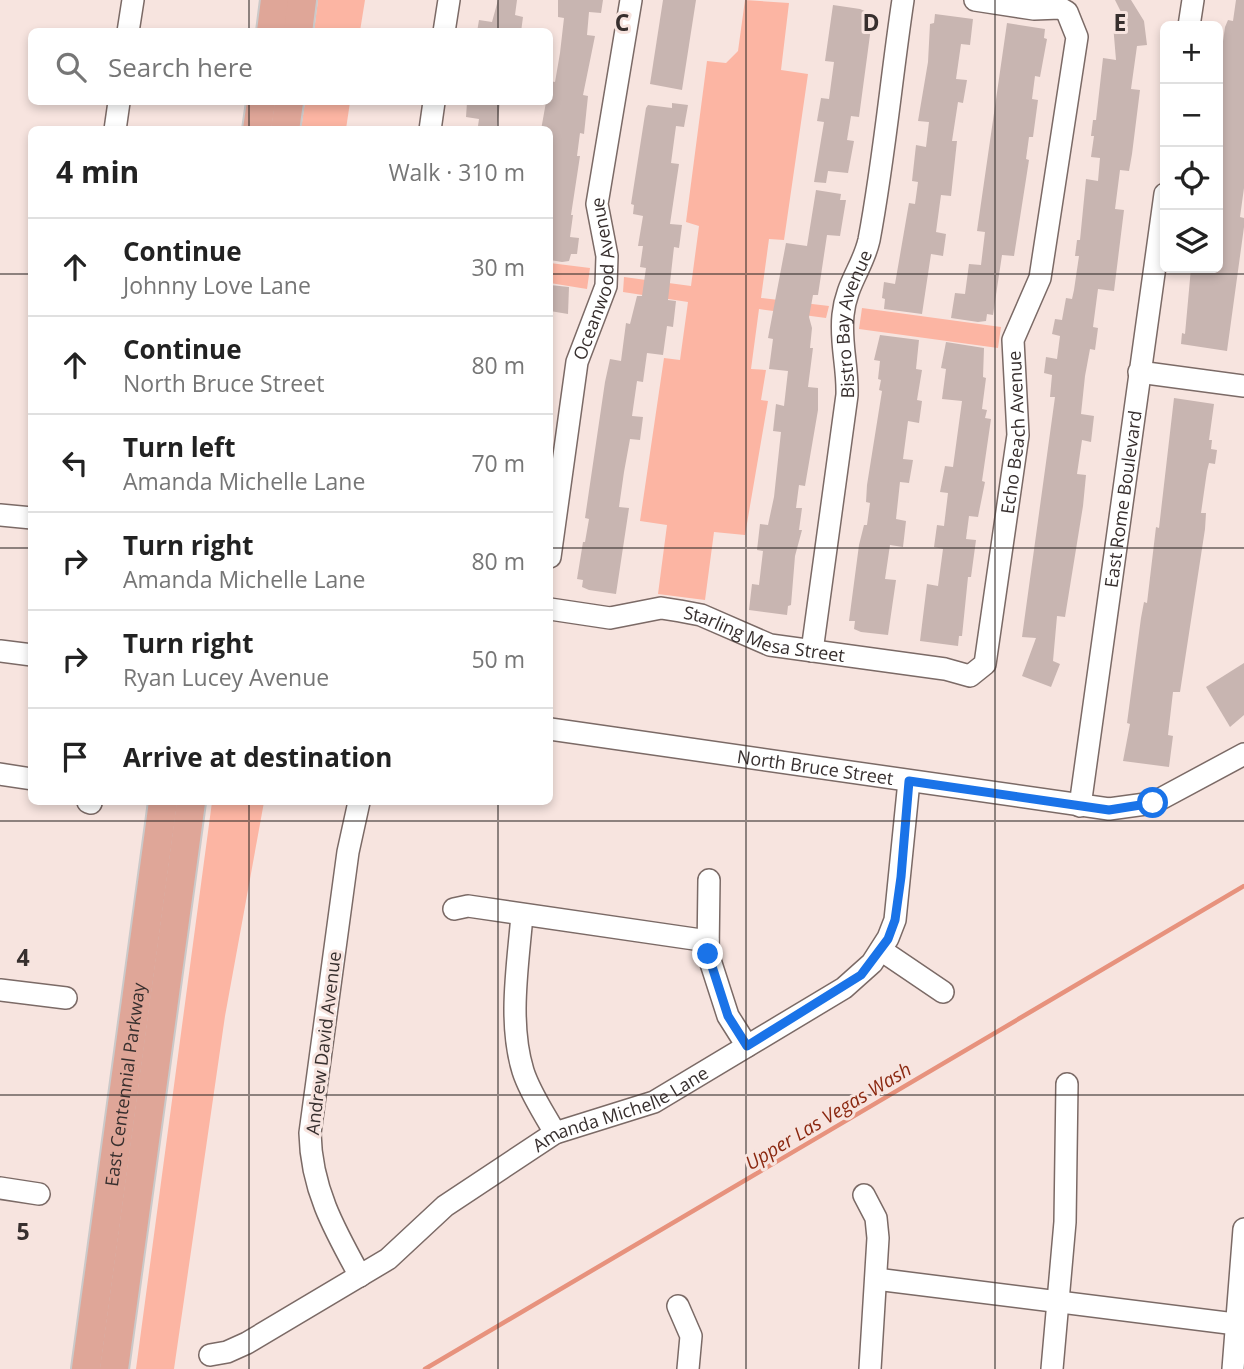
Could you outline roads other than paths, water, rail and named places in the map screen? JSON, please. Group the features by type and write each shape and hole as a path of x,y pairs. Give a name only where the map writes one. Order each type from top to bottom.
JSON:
{"main road":[{"path":"272,28 275,0"},
{"path":"298,28 302,0"},
{"path":"258,126 261,105"},
{"path":"286,126 289,105"},
{"name":"East Centennial Parkway","path":"86,1369 163,805"},
{"name":"East Centennial Parkway","path":"114,1369 191,805"}],"street":[{"path":"129,28 133,0"},
{"path":"445,28 449,0"},
{"name":"Oceanwood Avenue","path":"553,535 577,362 606,286 607,256 597,204 631,0"},
{"name":"Bistro Bay Avenue","path":"812,651 846,405 848,378 841,349 843,313 849,285 869,239 902,0"},
{"name":"Echo Beach Avenue","path":"975,0 1034,9 1060,8 1067,12 1077,37 1040,278 1013,341 1018,435 988,653 978,672"},
{"path":"1190,21 1193,0"},
{"path":"116,126 119,105"},
{"path":"431,126 434,105"},
{"name":"East Rome Boulevard","path":"1080,806 1163,210"},
{"path":"1139,372 1244,386"},
{"path":"0,515 28,518"},
{"name":"Starling Mesa Street","path":"553,609 610,618 661,608 701,615 770,645 945,669 970,676 978,672"},
{"path":"0,650 28,654"},
{"name":"North Bruce Street","path":"553,729 1109,810 1153,803 1244,754"},
{"path":"0,775 28,778"},
{"name":"Amanda Michelle Lane","path":"210,1355 227,1352 247,1343 388,1259 444,1206 555,1133 654,1102 844,988 861,975 881,950 895,920 909,781"},
{"name":"Andrew David Avenue","path":"358,805 348,852 310,1143 310,1162 333,1228 360,1276"},
{"path":"709,880 708,954 718,992 728,1016 747,1046"},
{"path":"454,909 468,906 708,941"},
{"path":"522,915 515,1011 518,1052 531,1092 555,1133"},
{"path":"881,950 943,992"},
{"path":"0,990 66,998"},
{"path":"1052,1369 1068,1164 1067,1084"},
{"path":"0,1188 38,1194"},
{"path":"864,1195 876,1218 876,1279 870,1369"},
{"path":"1233,1369 1241,1324 1244,1228"},
{"path":"876,1279 1241,1324"},
{"path":"678,1307 691,1336 688,1369"}],"waterway":[{"name":"Upper Las Vegas Wash","path":"425,1369 1244,886"}]}
